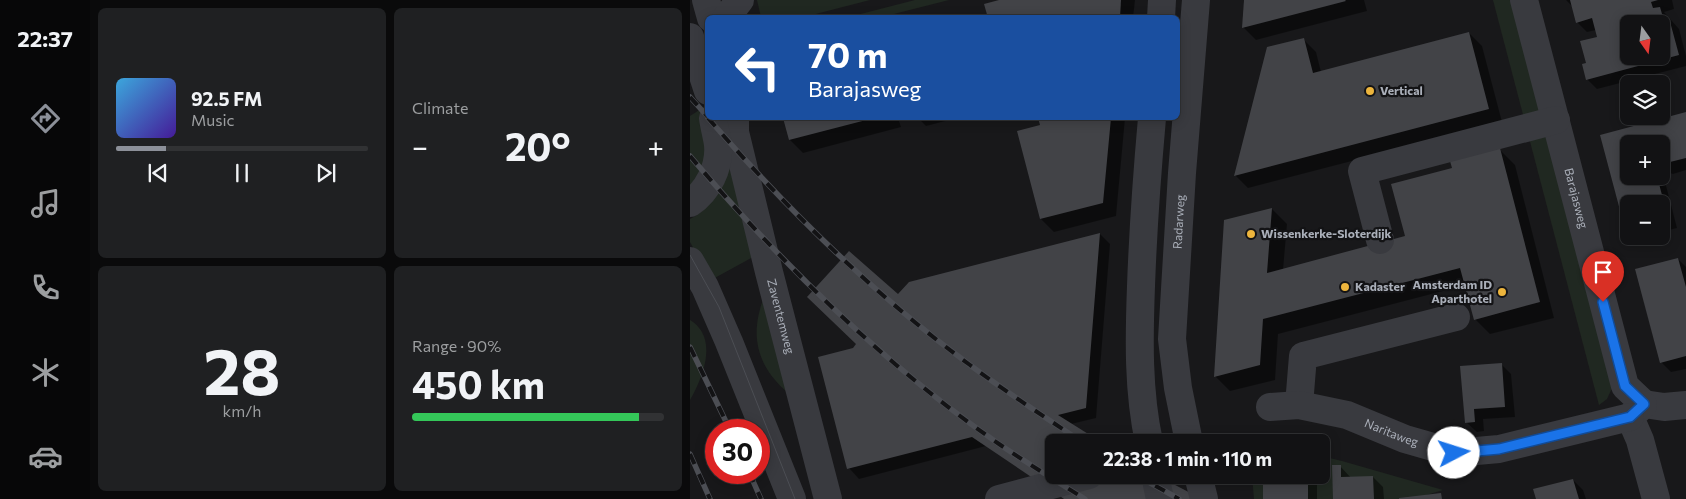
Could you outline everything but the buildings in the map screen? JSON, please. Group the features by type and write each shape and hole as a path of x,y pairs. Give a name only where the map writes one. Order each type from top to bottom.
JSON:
{"street":[{"path":"706,0 710,15"},
{"path":"728,15 740,0"},
{"path":"1161,15 1162,0"},
{"name":"Radarweg","path":"1187,434 1178,388 1172,339 1182,173 1196,0"},
{"name":"Barajasweg","path":"1524,0 1625,386 1637,410 1640,440 1656,499"},
{"path":"690,37 705,82"},
{"path":"690,203 706,187 714,171 718,147 713,120"},
{"path":"1147,434 1143,415 1138,346 1143,220 1152,120"},
{"path":"1380,240 1362,171 1556,120"},
{"name":"Zaventemweg","path":"732,122 828,499"},
{"path":"690,260 706,287 792,499"},
{"path":"1299,405 1303,356 1456,317"},
{"name":"Naritaweg","path":"1270,407 1299,405 1347,415 1405,438 1454,453 1499,449 1637,410 1686,405"},
{"path":"999,499 1055,484"},
{"path":"1157,484 1160,499"},
{"path":"1200,484 1204,499"}],"shaded area":[{"path":"757,0 870,0 812,15 761,15"},
{"path":"915,0 949,0 890,15 857,15"},
{"path":"1493,0 1512,0 1612,388 1607,399 1599,405"},
{"path":"704,107 708,156 690,190 690,116"},
{"path":"728,161 753,257 711,280 690,242 690,219 710,202 719,186"},
{"path":"764,297 788,393 769,372 759,350 757,325"},
{"path":"690,320 699,328 704,337 706,358 700,380 690,400"},
{"path":"1330,458 1443,490 1413,499 1254,499 1253,484 1330,484"}],"tram line":[{"path":"690,255 719,307 795,499"}],"railway":[{"path":"690,97 705,114"},
{"path":"710,120 768,185 832,249 899,309 984,375 1070,434"},
{"path":"690,156 760,235 874,346 956,413 1010,451 1085,499"},
{"path":"690,347 725,419"},
{"path":"690,454 710,499"},
{"path":"754,484 761,499"},
{"path":"1152,484 1179,499"}],"place":[{"name":"Vertical","path":"1370,91"},
{"name":"Wissenkerke-Sloterdijk","path":"1251,234"},
{"name":"Kadaster","path":"1345,287"},
{"name":"Amsterdam ID Aparthotel","path":"1502,292"}],"route":[{"path":"1454,453 1499,449 1630,417 1644,404 1625,386 1603,302"}]}
